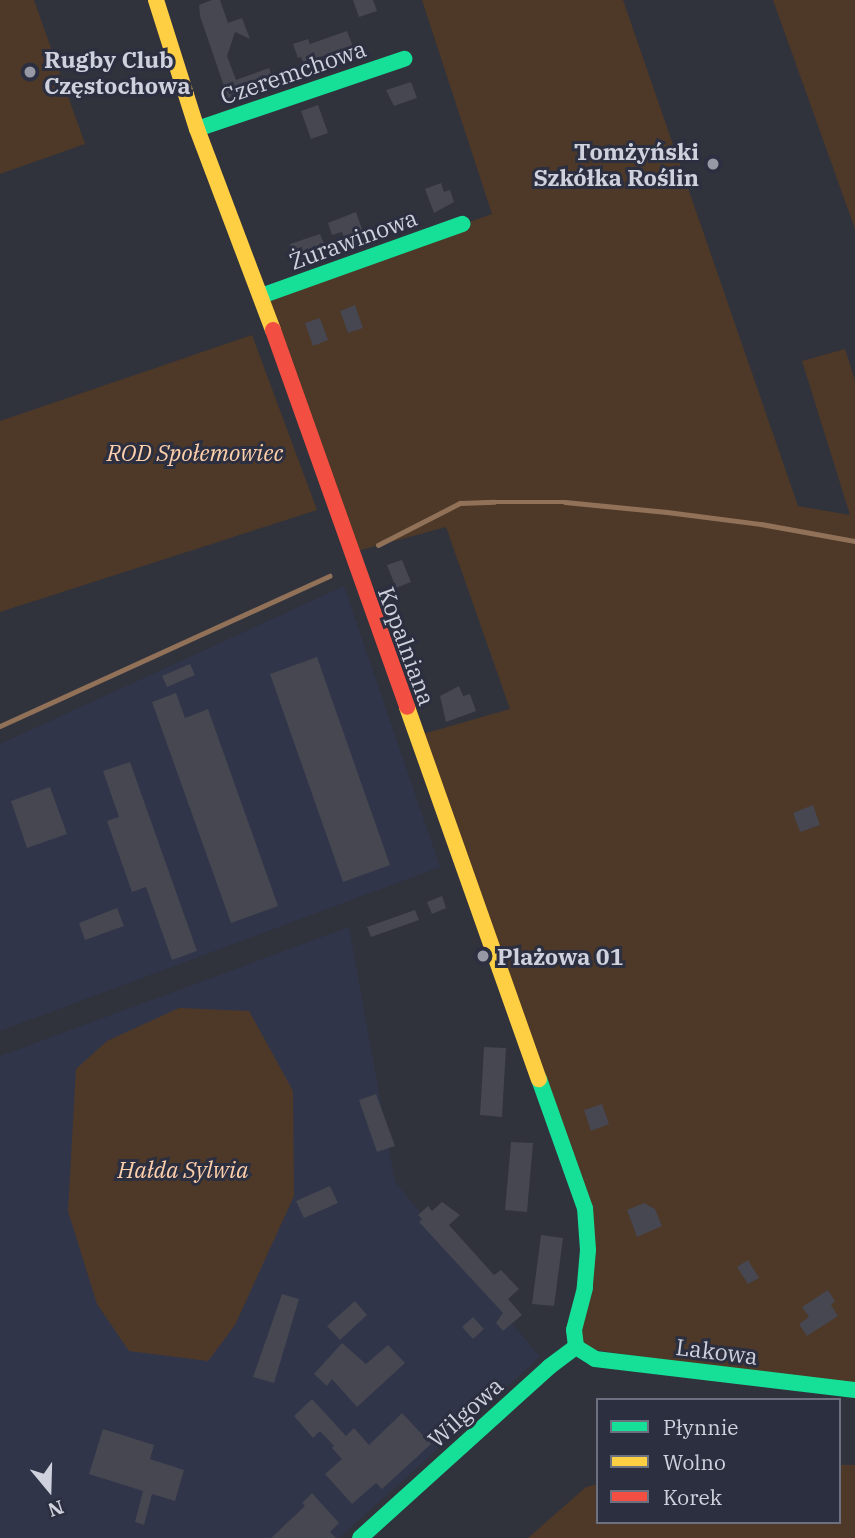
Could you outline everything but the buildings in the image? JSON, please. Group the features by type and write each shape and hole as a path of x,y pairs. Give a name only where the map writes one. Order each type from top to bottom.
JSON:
{"street":[{"name":"Kopalniana","path":"156,0 197,129 261,296 585,1208 588,1250 586,1288 574,1330 576,1347"},
{"name":"Czeremchowa","path":"197,129 404,59"},
{"name":"Żurawinowa","path":"261,296 461,224"},
{"name":"Lakowa","path":"576,1347 595,1359 855,1390"},
{"name":"Wilgowa","path":"360,1538 549,1367 576,1347"}],"shaded area":[{"path":"344,586 440,867 0,1031 0,744"},
{"path":"349,927 395,1182 540,1357 339,1538 0,1538 0,1056"}],"green space":[{"name":"Rugby Club Częstochowa","path":"0,0 34,0 85,144 0,174"},
{"path":"422,0 623,0 798,506 850,515 802,361 845,349 855,380 855,1389 576,1347 585,1208 416,736 510,709 446,527 350,553 261,296 492,214"},
{"path":"773,0 855,0 855,229"},
{"name":"ROD Społemowiec","path":"252,335 317,510 0,612 0,421"},
{"name":"Hałda Sylwia","path":"179,1008 249,1011 293,1091 294,1196 235,1325 208,1361 129,1351 97,1304 68,1211 76,1069 107,1041"},
{"path":"841,1465 855,1465 855,1538 528,1538 586,1487 596,1484 596,1524 841,1524"}],"waterway":[{"path":"378,545 460,503 494,502 565,502 667,512 761,524 855,541"},
{"path":"0,726 329,576"}],"traffic: fast":[{"path":"197,129 404,59"},
{"path":"261,296 462,224"},
{"path":"539,1079 585,1208 588,1250 585,1288 574,1330 576,1347"},
{"path":"576,1347 595,1359 855,1390"},
{"path":"360,1538 549,1367 576,1347"}],"traffic: slow":[{"path":"156,0 197,129 273,330"},
{"path":"407,707 539,1079"}],"traffic: jam":[{"path":"273,330 407,707"}],"place":[{"name":"Rugby Club Częstochowa","path":"30,72"},
{"name":"Tomżyński Szkółka Roślin","path":"713,164"},
{"name":"Plażowa 01","path":"483,956"}]}
